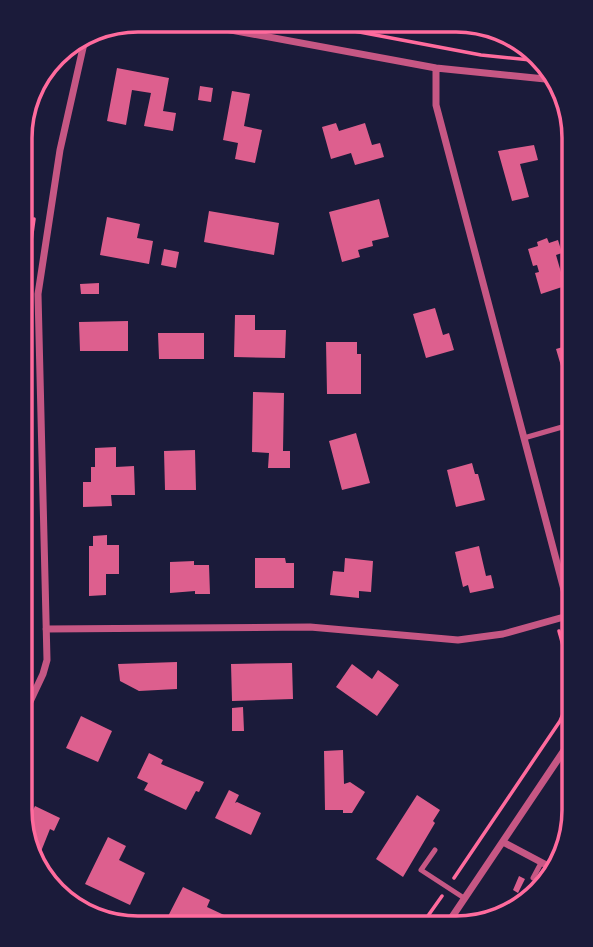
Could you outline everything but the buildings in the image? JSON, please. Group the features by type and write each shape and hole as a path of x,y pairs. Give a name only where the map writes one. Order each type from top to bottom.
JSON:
{"street":[{"path":"246,32 436,68 543,79"},
{"path":"31,700 47,660 38,294 60,150 83,47"},
{"path":"436,68 436,105 561,579"},
{"path":"46,629 310,627 458,640 503,634 561,618"},
{"path":"453,916 561,755"},
{"path":"503,842 545,865"}],"lane":[{"path":"524,438 562,427"},
{"path":"435,850 421,870 464,898"},
{"path":"533,878 541,863"}],"path":[{"path":"359,32 481,55 527,60"},
{"path":"556,619 561,638"},
{"path":"428,916 561,721"}]}
